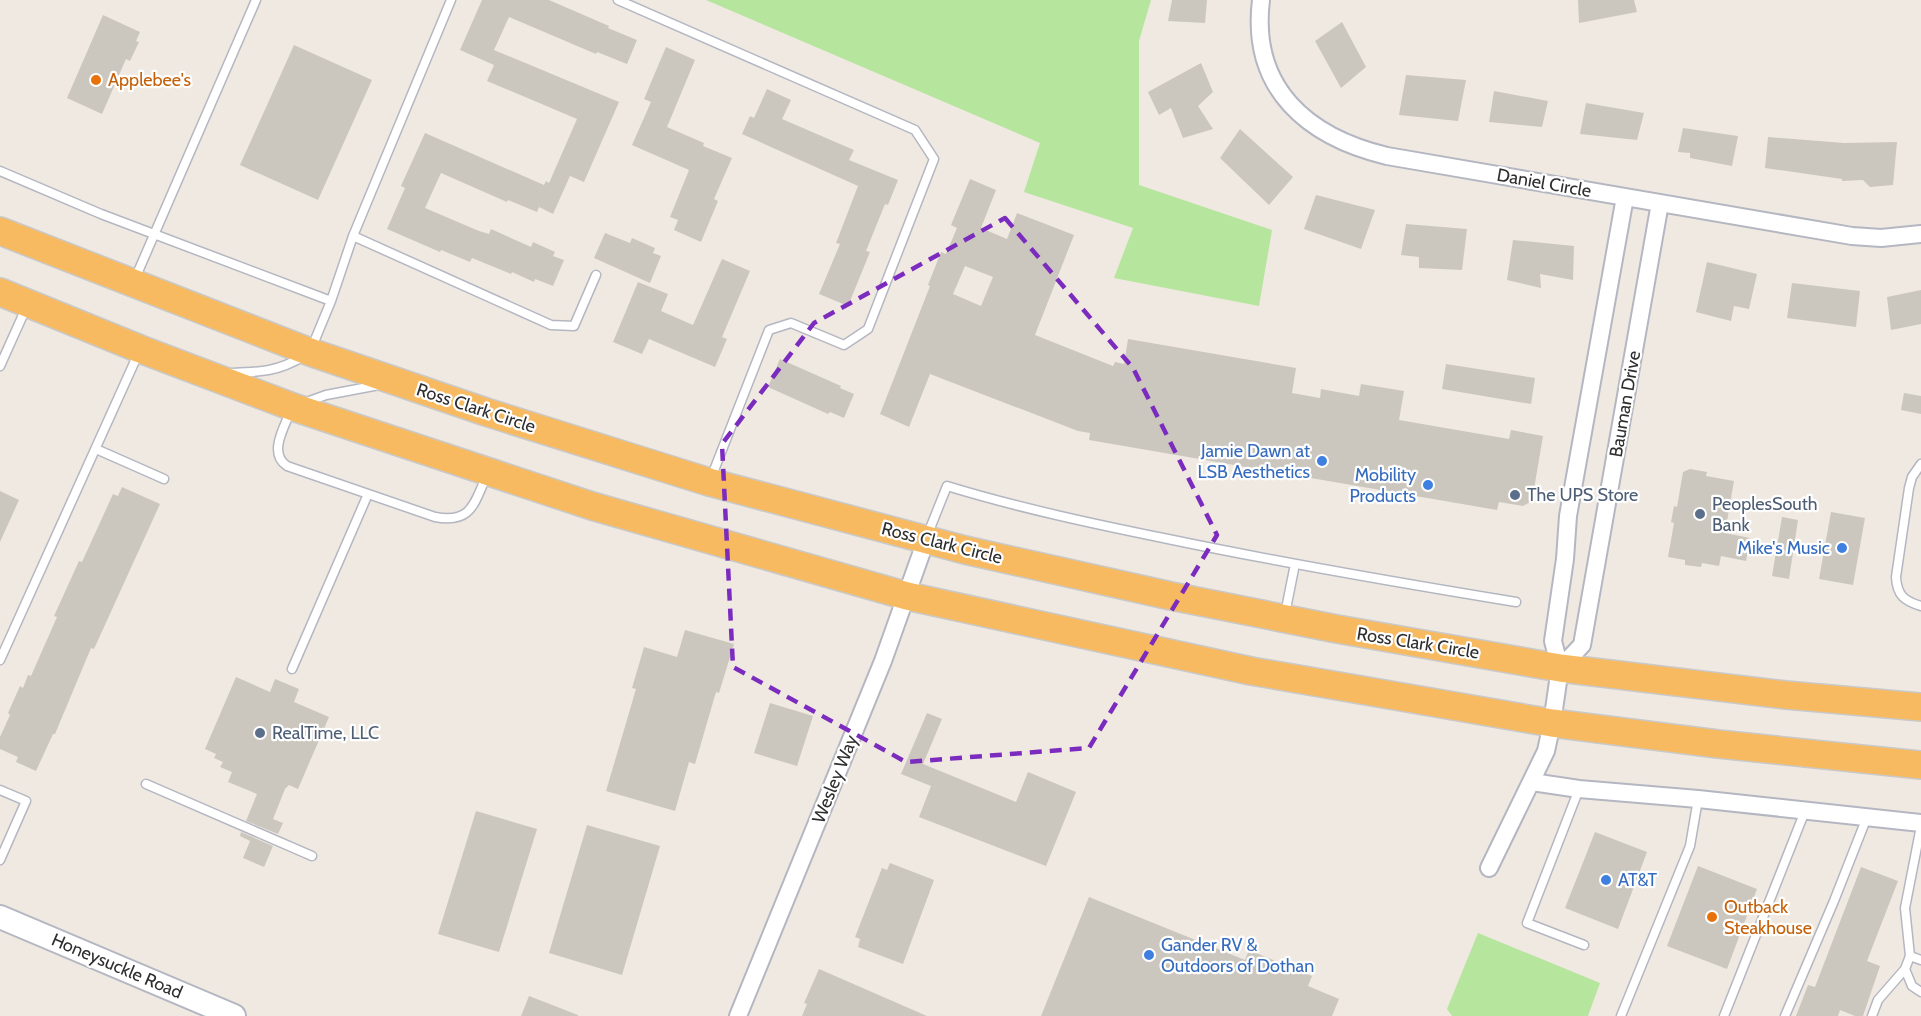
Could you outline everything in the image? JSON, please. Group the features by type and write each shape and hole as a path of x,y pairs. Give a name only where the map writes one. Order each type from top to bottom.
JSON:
{"highway":[{"name":"Ross Clark Circle","path":"0,231 310,352 486,412 709,482 926,540 1171,596 1560,668 1786,695 1921,707"},
{"path":"0,292 292,407 592,506 908,596 1251,671 1552,723 1718,744 1921,765"}],"main road":[{"name":"Honeysuckle Road","path":"0,917 234,1016"}],"street":[{"name":"Daniel Circle","path":"1261,0 1260,29 1263,51 1283,96 1306,121 1351,146 1387,156 1857,237 1901,237 1921,234"},
{"name":"Bauman Drive","path":"1489,868 1546,751 1552,723 1560,668 1553,641 1568,516 1625,196"},
{"name":"Bauman Drive","path":"1560,668 1582,645 1660,202"},
{"name":"Wesley Way","path":"738,1016 908,596 926,540"},
{"path":"1532,782 1579,789 1867,817 1921,825"}],"lane":[{"path":"206,374 261,372 287,366 310,352 331,301 352,236 451,0"},
{"path":"618,0 915,130 934,159 868,330 844,345 791,323 770,330 709,482"},
{"path":"132,284 253,1"},
{"path":"0,171 153,235 331,301"},
{"path":"352,236 551,325 574,326 596,275"},
{"path":"0,366 28,304"},
{"path":"0,660 140,349"},
{"path":"396,381 326,395 292,407 281,434 277,452 280,461 287,466 446,519 461,518 467,513 488,472"},
{"path":"96,449 164,478"},
{"path":"1921,464 1912,477 1909,488 1896,577 1897,590 1901,597 1921,606"},
{"path":"926,540 947,486 1122,530 1295,564 1516,602"},
{"path":"292,669 368,494"},
{"path":"1284,618 1295,564"},
{"path":"146,784 312,856"},
{"path":"1579,789 1527,923 1584,945"},
{"path":"0,790 26,801 0,860"},
{"path":"1621,1016 1690,846 1698,799"},
{"path":"1724,1016 1805,811"},
{"path":"1785,1016 1867,817"},
{"path":"1872,1016 1878,1000 1905,969 1910,956 1905,908 1921,825"},
{"path":"1910,956 1921,960"},
{"path":"1905,969 1912,986 1921,992"}],"highlighted area":[{"path":"1005,218 1133,368 1217,535 1089,748 906,762 733,667 722,444 814,323"}],"green space":[{"path":"706,0 1151,0 1139,41 1139,185 1272,230 1259,306 1114,278 1133,228 1024,192 1040,143"},
{"path":"1478,933 1600,983 1588,1016 1452,1016 1447,1009"}],"building":[{"path":"482,0 549,0 637,40 627,64 597,52 596,54 509,17 494,50 619,102 584,182 570,176 553,214 539,207 537,212 508,200 507,202 441,173 425,208 479,231 489,234 491,229 531,247 533,242 555,252 553,256 564,260 553,286 535,279 534,282 472,258 470,262 441,250 440,252 387,229 405,188 401,186 425,133 544,185 546,181 549,183 577,119 487,81 494,65 460,50"},
{"path":"1172,0 1207,0 1205,23 1168,21"},
{"path":"1578,0 1634,0 1637,12 1579,23"},
{"name":"Applebee's","path":"103,15 140,32 136,41 139,42 130,61 126,59 102,114 67,98"},
{"path":"1342,22 1366,67 1341,88 1315,41"},
{"path":"294,45 372,80 318,200 240,165"},
{"path":"666,47 695,60 667,127 732,158 714,199 718,201 701,242 674,230 678,220 670,217 689,170 632,145 651,102 644,99"},
{"path":"1201,63 1213,92 1198,106 1213,129 1183,138 1171,108 1159,115 1148,92"},
{"path":"1406,75 1466,80 1458,121 1399,115"},
{"path":"767,89 791,100 782,119 854,150 849,160 898,180 888,205 885,204 866,251 870,252 848,306 819,294 840,244 836,243 858,186 742,134 750,116 754,118"},
{"path":"1494,91 1548,101 1542,127 1489,122"},
{"path":"1586,103 1644,113 1637,140 1580,134"},
{"path":"1683,128 1738,136 1732,166 1690,158 1690,153 1678,152"},
{"path":"1240,129 1293,177 1269,205 1220,158"},
{"path":"1768,137 1844,143 1897,142 1893,185 1870,187 1863,180 1842,181 1842,179 1765,168"},
{"path":"970,179 996,190 981,228 1007,239 1017,213 1074,235 1035,335 1113,366 1115,362 1124,364 1128,339 1296,368 1292,393 1320,398 1321,389 1359,396 1361,384 1404,391 1399,420 1509,439 1511,430 1543,436 1532,501 1523,506 1499,502 1497,510 1089,440 1090,433 1078,431 930,374 909,427 880,414 941,252 946,254 957,228 951,225","holes":["965,266 993,277 981,306 953,294"]},
{"path":"1316,195 1375,210 1361,249 1304,229"},
{"path":"1406,224 1467,229 1462,270 1419,268 1419,257 1401,255"},
{"path":"605,233 630,243 632,238 655,248 653,253 661,256 650,283 594,258"},
{"path":"1513,240 1574,246 1573,280 1540,274 1541,288 1507,280"},
{"path":"722,259 750,271 722,337 727,339 715,367 649,339 642,354 613,342 638,282 668,294 661,311 693,325"},
{"path":"1707,262 1757,274 1749,309 1734,306 1731,321 1696,312"},
{"path":"1792,283 1860,291 1856,327 1787,318"},
{"path":"1921,290 1921,324 1891,330 1887,297"},
{"path":"780,359 854,394 844,418 830,412 828,414 768,387"},
{"path":"1446,364 1535,378 1531,404 1442,389"},
{"path":"1904,393 1921,396 1921,414 1901,410"},
{"name":"PeoplesSouth Bank","path":"1690,469 1707,472 1706,476 1734,481 1725,533 1750,538 1746,561 1721,556 1719,566 1702,563 1701,567 1685,565 1685,560 1668,557 1674,523 1671,522 1674,506 1677,507 1683,472"},
{"path":"122,487 160,504 94,649 91,648 55,734 36,771 16,762 18,757 0,749 0,737 20,686 23,688 28,675 31,676 57,617 54,616 79,561 82,562 113,494 118,496"},
{"path":"0,491 19,500 0,542"},
{"name":"Mike's Music","path":"1831,512 1865,518 1853,585 1819,579"},
{"path":"1782,517 1798,520 1789,579 1772,576"},
{"path":"685,630 734,644 719,693 716,692 695,764 689,762 675,811 606,791 636,689 632,688 644,647 677,657"},
{"path":"236,677 270,692 275,679 299,689 294,702 329,717 298,789 289,785 285,789 273,819 283,823 278,834 246,821 257,794 228,782 232,772 220,767 223,762 214,758 216,754 205,749"},
{"path":"770,703 813,716 797,766 754,753"},
{"path":"927,713 942,719 923,764 1016,802 1028,772 1076,792 1046,866 919,817 931,786 901,774"},
{"path":"476,811 537,829 499,952 438,934"},
{"path":"587,825 660,846 622,975 549,953"},
{"path":"241,832 273,846 264,867 243,858 250,841 240,836"},
{"name":"AT&T","path":"1595,832 1647,852 1618,929 1565,908"},
{"path":"890,863 934,880 903,964 858,947 860,939 855,937 882,868 887,870"},
{"name":"Outback Steakhouse","path":"1698,866 1757,889 1727,969 1667,946"},
{"path":"1861,867 1898,881 1867,961 1880,966 1863,1016 1855,1016 1840,1010 1838,1016 1796,1016 1808,985 1815,987"},
{"name":"Gander RV & Outdoors of Dothan","path":"1089,897 1245,960 1249,950 1312,976 1308,986 1339,999 1332,1016 1041,1016"},
{"path":"819,969 927,1016 802,1016 807,1004 804,1003"},
{"path":"529,996 578,1015 578,1016 521,1016"}],"place":[{"name":"Applebee's","path":"96,80"},
{"name":"Jamie Dawn at LSB Aesthetics","path":"1322,461"},
{"name":"Mobility Products","path":"1428,485"},
{"name":"The UPS Store","path":"1515,495"},
{"name":"PeoplesSouth Bank","path":"1700,514"},
{"name":"Mike's Music","path":"1842,548"},
{"name":"RealTime, LLC","path":"260,733"},
{"name":"AT&T","path":"1606,880"},
{"name":"Outback Steakhouse","path":"1712,917"},
{"name":"Gander RV & Outdoors of Dothan","path":"1149,955"}]}
